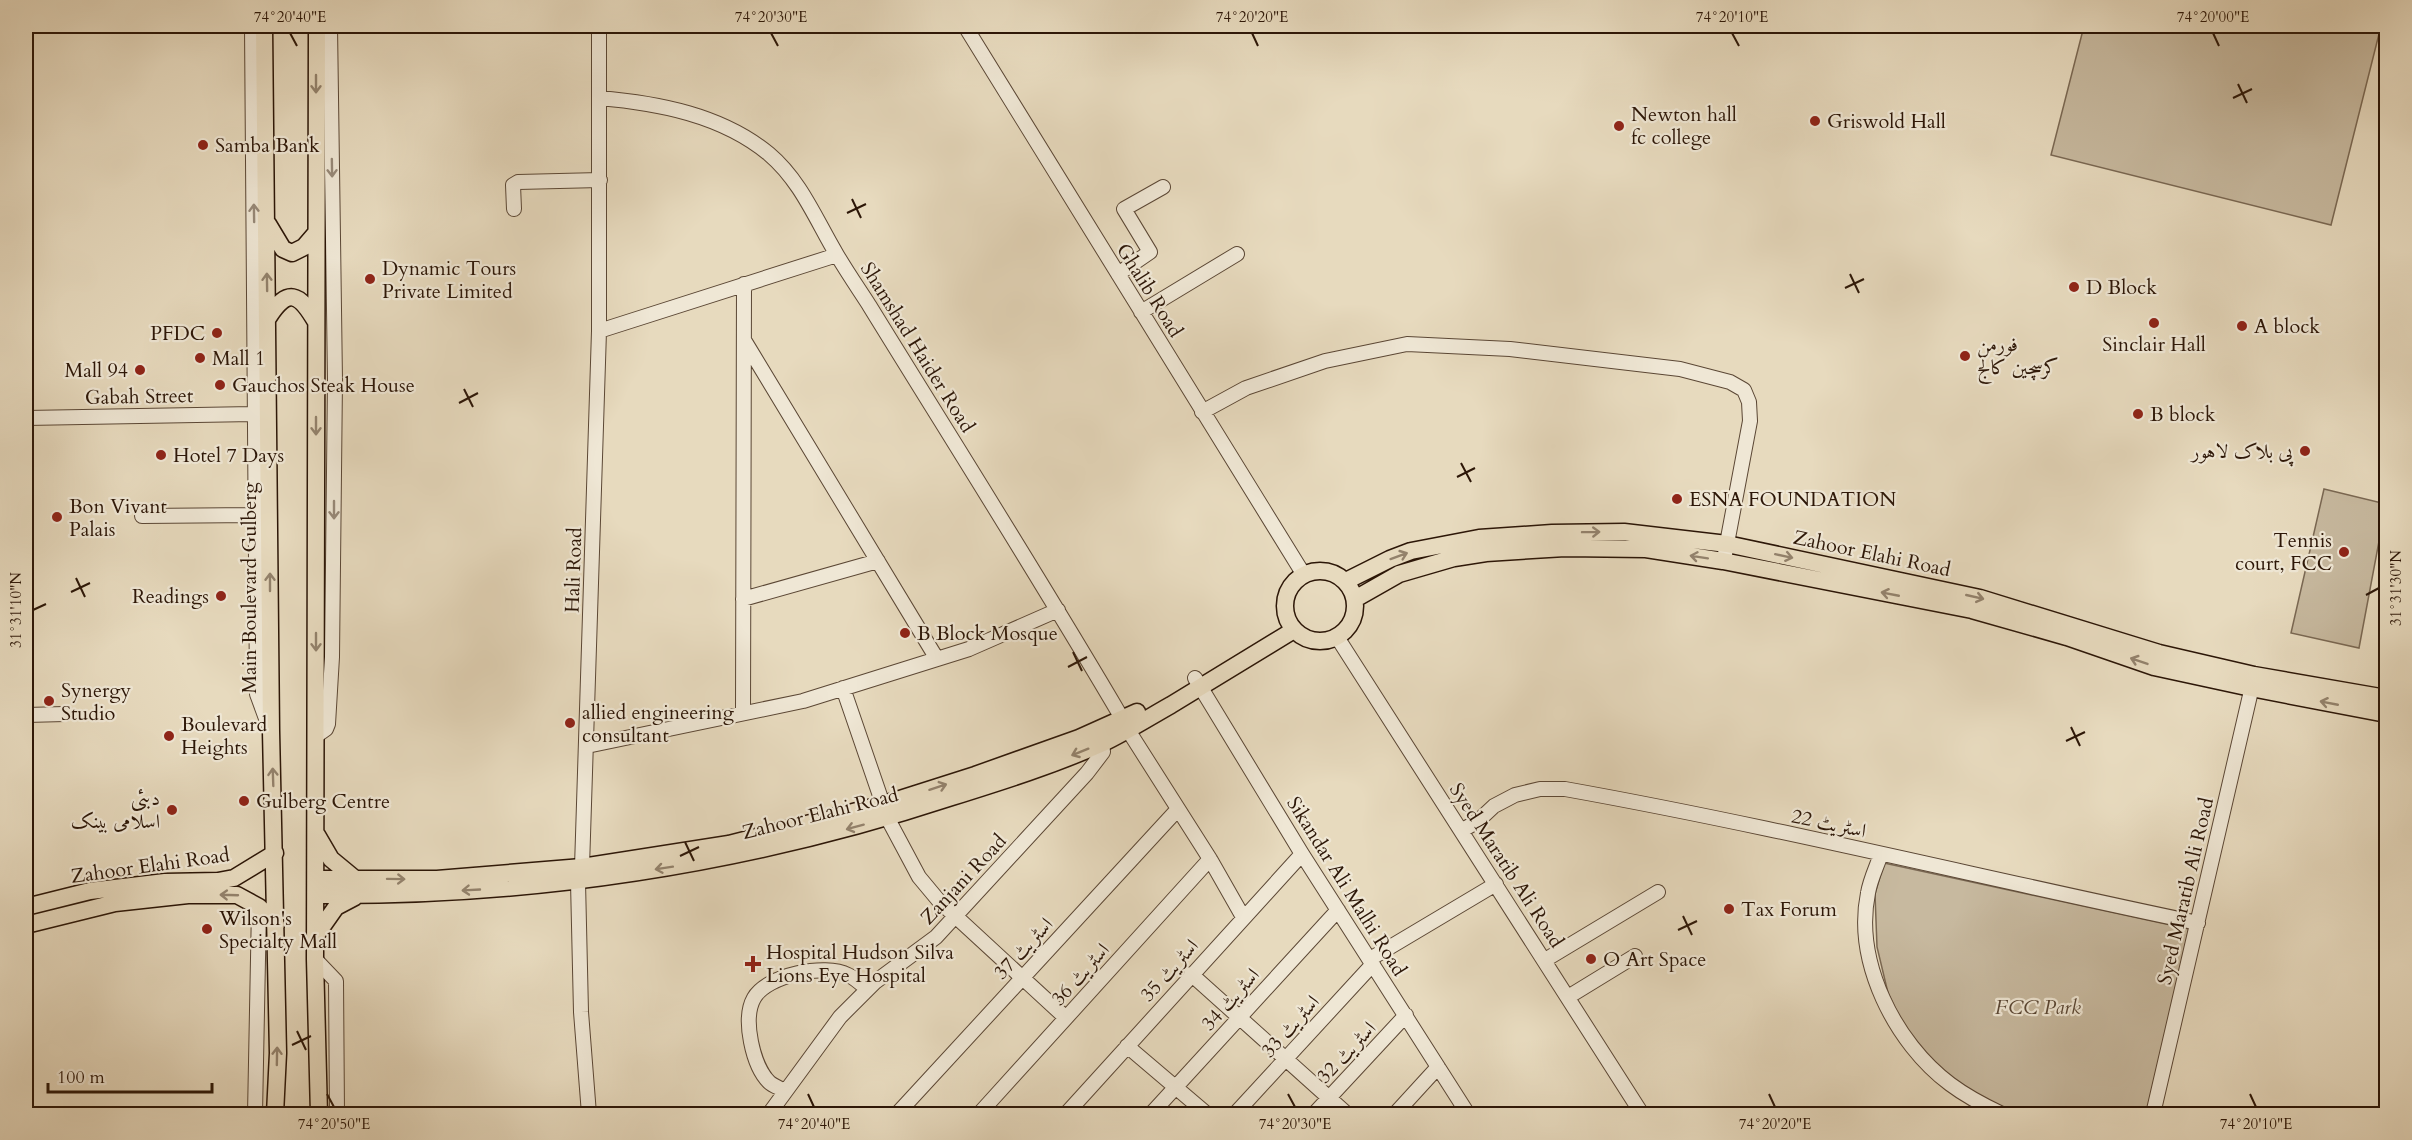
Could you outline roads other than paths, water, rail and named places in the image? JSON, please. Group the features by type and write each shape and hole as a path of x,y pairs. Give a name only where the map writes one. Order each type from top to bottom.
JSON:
{"main road":[{"name":"Main Boulevard Gulberg","path":"264,26 271,731 278,1053 275,1114"},
{"path":"316,26 315,959 319,1114"},
{"path":"267,222 283,249 292,253 304,247 316,233"},
{"path":"268,318 277,304 288,297 295,297 305,303 316,322"},
{"name":"Zahoor Elahi Road","path":"1346,581 1411,551 1479,538 1552,533 1624,532 1727,544 1980,598 2253,682 2386,714"},
{"name":"Zahoor Elahi Road","path":"1355,599 1399,574 1430,564 1486,553 1565,548 1646,549 1723,561 1972,610 2058,634 2154,667 2386,698"},
{"path":"1314,571 1326,571 1337,574 1346,581 1355,599 1356,610 1346,630 1337,637 1315,640 1304,637 1291,625 1286,600 1295,582 1304,575 1314,571"},
{"name":"Zahoor Elahi Road","path":"316,887 358,895 540,886 580,874 886,811 1037,769 1102,743 1126,725 1291,625"},
{"name":"Zahoor Elahi Road","path":"886,811 1016,761 1126,725"},
{"path":"316,834 331,859 354,878"},
{"name":"Zahoor Elahi Road","path":"26,907 109,888 234,878 275,853"},
{"name":"Zahoor Elahi Road","path":"316,887 354,878 437,879 580,874"},
{"name":"Zahoor Elahi Road","path":"26,925 115,903 188,896 237,895 259,907 276,925"},
{"path":"316,937 329,914 346,900 358,895"}],"street":[{"path":"252,26 253,414 257,694 271,731"},
{"path":"316,736 326,729 328,724 332,645 335,380 330,26"},
{"name":"Hali Road","path":"589,1114 581,1012 580,874 587,746 599,331 599,26"},
{"name":"Ghalib Road","path":"965,26 1304,575"},
{"name":"Shamshad Haider Road","path":"599,98 639,101 685,111 728,128 767,152 788,171 837,255 1059,610 1243,917"},
{"path":"514,209 512,190 513,185 518,182 600,180"},
{"path":"1118,274 1150,252 1124,209 1163,187"},
{"path":"1141,312 1237,254"},
{"path":"599,331 837,255"},
{"path":"743,713 744,284"},
{"path":"744,339 938,659"},
{"path":"1202,412 1246,388 1325,361 1407,344 1510,349 1680,369 1730,382 1744,390 1749,402 1750,421 1723,561"},
{"name":"Gabah Street","path":"26,418 253,414"},
{"path":"142,516 254,515"},
{"path":"743,599 878,561"},
{"path":"587,746 803,701 969,649 1059,610"},
{"name":"Syed Maratib Ali Road","path":"1337,637 1545,960 1637,1113"},
{"name":"Syed Maratib Ali Road","path":"2153,1114 2253,682"},
{"name":"Sikandar Ali Malhi Road","path":"1198,683 1302,854 1468,1114"},
{"path":"843,688 886,811 919,877 939,901 1066,1018"},
{"path":"26,715 65,714"},
{"name":"Zanjani Road","path":"769,1114 840,1017 867,989 925,948 956,916 1098,760 1103,752 1102,743"},
{"name":"اسٹریٹ 22","path":"1461,831 1478,821 1494,806 1515,795 1540,789 1565,789 1881,854 2198,923"},
{"name":"اسٹریٹ 37","path":"901,1109 1178,809"},
{"name":"اسٹریٹ 35","path":"1066,1114 1302,854"},
{"path":"1881,854 1868,893 1866,920 1873,968 1886,1003 1910,1043 1936,1071 1950,1084 2002,1114"},
{"name":"اسٹریٹ 36","path":"979,1114 1210,859"},
{"name":"اسٹریٹ 33","path":"1235,1114 1371,962 1496,884"},
{"path":"1545,960 1658,892"},
{"path":"255,1114 259,907"},
{"name":"اسٹریٹ 34","path":"1151,1114 1338,910"},
{"path":"1568,997 1635,956"},
{"path":"315,959 336,981 337,1114"},
{"path":"785,1091 770,1083 757,1064 749,1020 753,999 766,985 781,978 808,972 832,971 848,975 867,989"},
{"path":"1191,974 1347,1114"},
{"name":"اسٹریٹ 32","path":"1314,1114 1406,1015"},
{"path":"1126,1046 1207,1114"},
{"path":"1395,1114 1438,1067"},
{"path":"901,1109 917,1114"}],"place":[{"name":"Griswold Hall","path":"1815,121"},
{"name":"Newton hall fc college","path":"1619,126"},
{"name":"Samba Bank","path":"203,145"},
{"name":"Dynamic Tours Private Limited","path":"370,279"},
{"name":"D Block","path":"2074,287"},
{"name":"Sinclair Hall","path":"2154,323"},
{"name":"A block","path":"2242,326"},
{"name":"PFDC","path":"217,333"},
{"name":"فورمن کرسچین کالج","path":"1965,356"},
{"name":"Mall 1","path":"200,358"},
{"name":"Mall 94","path":"140,370"},
{"name":"Gauchos Steak House","path":"220,385"},
{"name":"B block","path":"2138,414"},
{"name":"پی بلاک لاہور","path":"2305,451"},
{"name":"Hotel 7 Days","path":"161,455"},
{"name":"ESNA FOUNDATION","path":"1677,499"},
{"name":"Bon Vivant Palais","path":"57,517"},
{"name":"Tennis court, FCC","path":"2344,552"},
{"name":"Readings","path":"221,596"},
{"name":"B Block Mosque","path":"905,633"},
{"name":"Synergy Studio","path":"49,701"},
{"name":"allied engineering consultant","path":"570,723"},
{"name":"Boulevard Heights","path":"169,736"},
{"name":"Gulberg Centre","path":"244,801"},
{"name":"دبئی اسلامی بینک","path":"172,810"},
{"name":"Tax Forum","path":"1729,909"},
{"name":"Wilson's Specialty Mall","path":"207,929"},
{"name":"O Art Space","path":"1591,959"},
{"name":"Hospital Hudson Silva Lions Eye Hospital","path":"753,964"}],"park label":[{"name":"FCC Park","path":"2038,1007"}]}
